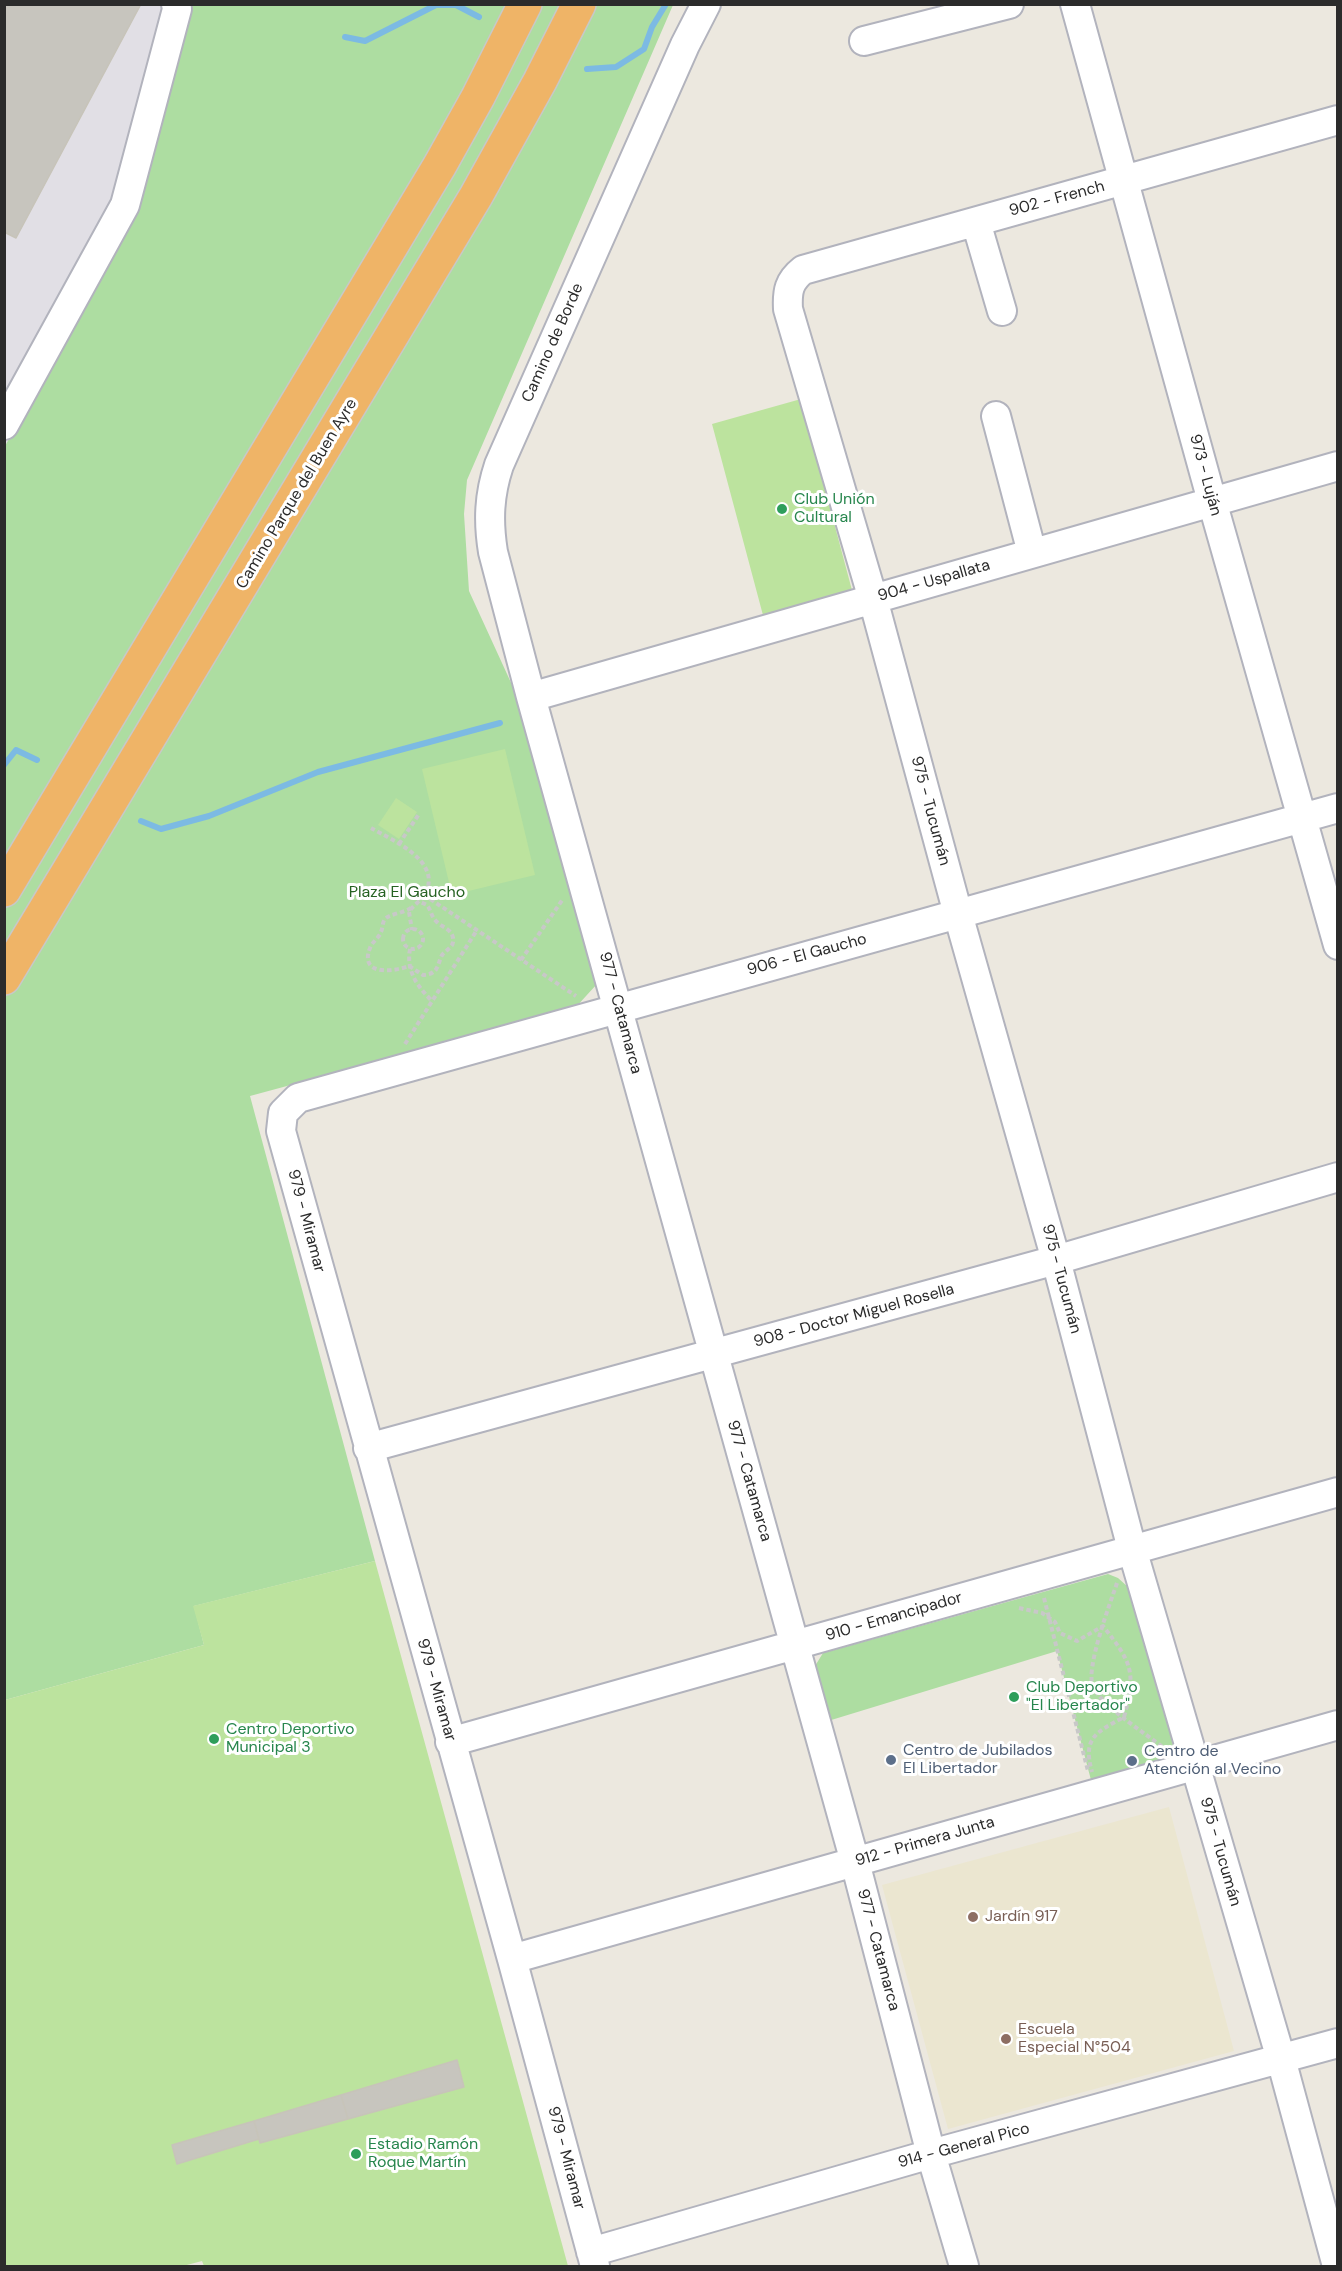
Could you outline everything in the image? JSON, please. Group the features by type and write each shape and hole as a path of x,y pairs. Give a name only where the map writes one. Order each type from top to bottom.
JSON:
{"highway":[{"path":"4,890 440,165 484,87 525,4"},
{"name":"Camino Parque del Buen Ayre","path":"4,978 476,196 540,81 579,4"}],"street":[{"path":"4,424 125,205 177,9 176,4"},
{"name":"Camino de Borde","path":"531,697 493,552 489,506 493,483 661,99 706,4"},
{"path":"864,41 1009,4"},
{"name":"973 - Luján","path":"1075,4 1212,501 1338,945"},
{"name":"902 - French","path":"787,292 793,279 803,270 1338,120"},
{"path":"976,222 1002,311"},
{"name":"975 - Tucumán","path":"787,292 788,309 873,599 958,914 1056,1260 1132,1550 1183,1760 1281,2059 1337,2266"},
{"path":"996,416 1032,553"},
{"name":"904 - Uspallata","path":"531,697 1338,466"},
{"name":"977 - Catamarca","path":"531,697 855,1862 931,2154 964,2266"},
{"name":"906 - El Gaucho","path":"283,1113 298,1098 1338,808"},
{"name":"979 - Miramar","path":"283,1113 280,1131 512,1959 593,2259"},
{"name":"908 - Doctor Miguel Rosella","path":"368,1448 1056,1260 1338,1177"},
{"name":"910 - Emancipador","path":"450,1742 1338,1492"},
{"name":"912 - Primera Junta","path":"512,1959 855,1862 1183,1760 1338,1725"},
{"name":"914 - General Pico","path":"593,2259 931,2154 1338,2043"}],"path":[{"path":"399,844 418,814"},
{"path":"371,828 420,859 426,868 427,880 424,895 403,913 387,917 382,925 381,933 370,947 368,954 371,963 380,971 393,971 409,966"},
{"path":"521,960 568,893"},
{"path":"424,895 578,997"},
{"path":"409,966 423,975 434,973 440,966 441,955 453,943 451,933 433,919 427,904 418,901"},
{"path":"411,908 409,916 412,930"},
{"path":"412,930 420,932 423,938 419,946 410,949 403,940 405,933 412,930"},
{"path":"401,1049 477,930"},
{"path":"410,949 409,966 421,990 432,1001"},
{"path":"1119,1578 1092,1663 1091,1680 1097,1693 1110,1707 1183,1760"},
{"path":"1042,1592 1092,1780 1088,1758 1090,1742 1099,1730 1124,1717 1132,1690 1130,1668 1121,1649 1103,1626"},
{"path":"1016,1608 1042,1612 1055,1622 1060,1633 1077,1641 1103,1626"}],"shaded area":[{"path":"5,5 191,5 135,211 5,446"},
{"path":"1169,1807 1234,2051 948,2129 882,1885"}],"green space":[{"name":"Plaza El Gaucho","path":"191,5 673,5 467,480 464,514 469,591 518,698 597,984 575,1008 250,1096 375,1561 194,1606 204,1645 5,1700 5,446 135,211"},
{"name":"Club Unión Cultural","path":"801,399 853,594 764,619 712,424"},
{"path":"505,749 535,875 452,895 422,769"},
{"path":"396,798 417,812 399,839 378,825"},
{"path":"375,1561 568,2266 204,2266 202,2261 183,2266 5,2266 5,1700 204,1645 193,1606"},
{"path":"1108,1574 1118,1578 1128,1587 1173,1738 1172,1754 1163,1761 1091,1780 1057,1651 828,1721 815,1666 823,1653"}],"building":[{"path":"4,4 141,4 16,238 4,232"},
{"path":"457,2060 464,2087 348,2119 341,2095"},
{"path":"341,2095 348,2119 260,2143 254,2121"},
{"path":"254,2121 259,2139 177,2164 172,2145"}],"waterway":[{"path":"587,69 616,67 644,49 652,27 666,4"},
{"path":"345,37 365,41 436,5 456,5 479,17"},
{"path":"141,821 161,829 209,816 318,772 500,723"},
{"path":"4,765 16,750 37,760"}],"place":[{"name":"Club Unión Cultural","path":"782,509"},
{"name":"Club Deportivo \"El Libertador\"","path":"1014,1697"},
{"name":"Centro Deportivo Municipal 3","path":"214,1739"},
{"name":"Centro de Jubilados El Libertador","path":"891,1760"},
{"name":"Centro de Atención al Vecino","path":"1132,1761"},
{"name":"Jardín 917","path":"973,1917"},
{"name":"Escuela Especial N°504","path":"1006,2039"},
{"name":"Estadio Ramón Roque Martín","path":"356,2154"}]}
